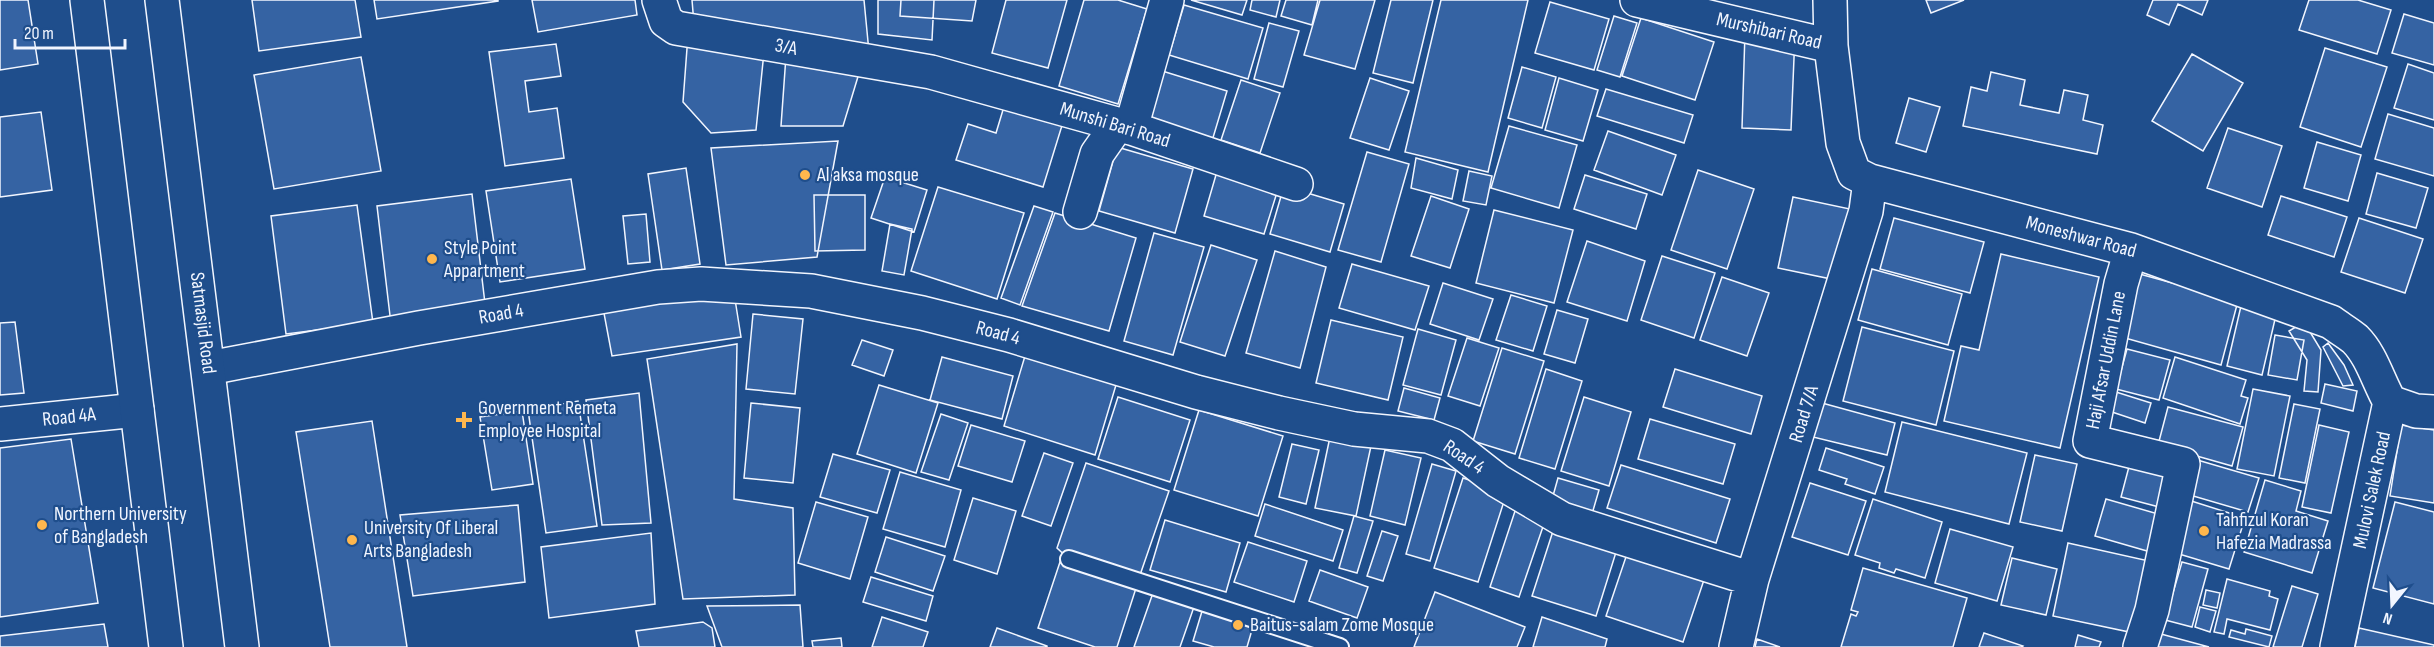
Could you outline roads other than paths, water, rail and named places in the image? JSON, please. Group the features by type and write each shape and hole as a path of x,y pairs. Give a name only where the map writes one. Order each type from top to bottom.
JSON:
{"street":[{"path":"87,0 166,647"},
{"name":"Satmasjid Road","path":"162,0 242,647"},
{"name":"3/A","path":"659,0 666,21 676,28 931,72"},
{"path":"1080,212 1097,154 1124,126 1167,0"},
{"name":"Murshibari Road","path":"1637,0 1831,46"},
{"name":"Moneshwar Road","path":"1830,0 1831,46 1843,143 1854,173 1870,181 2132,250 2331,322 2355,339 2371,360 2379,384 2390,402"},
{"name":"Munshi Bari Road","path":"931,72 1124,126 1296,184"},
{"name":"Road 7/A","path":"1736,647 1752,579 1866,211 1870,181"},
{"name":"Haji Afsar Uddin Lane","path":"2132,250 2121,284 2090,441 2183,464 2152,610 2140,647"},
{"name":"Road 4","path":"209,368 419,327 658,287 701,284 811,291 922,312 998,332 1196,392 1279,413 1354,429 1428,436 1452,446 1498,481 1562,519 1752,579"},
{"path":"2390,402 2416,411 2434,412"},
{"name":"Mulovi Salek Road","path":"2337,647 2390,402"},
{"name":"Road 4A","path":"0,424 137,410"}],"lane":[{"path":"1070,559 1340,647"}],"place":[{"name":"Al aksa mosque","path":"805,175"},
{"name":"Style Point Appartment","path":"432,259"},
{"name":"Government Remeta Employee Hospital","path":"464,420"},
{"name":"Northern University of Bangladesh","path":"42,525"},
{"name":"Tahfizul Koran Hafezia Madrassa","path":"2204,531"},
{"name":"University Of Liberal Arts Bangladesh","path":"352,540"},
{"name":"Baitus-salam Zome Mosque","path":"1238,625"}]}
